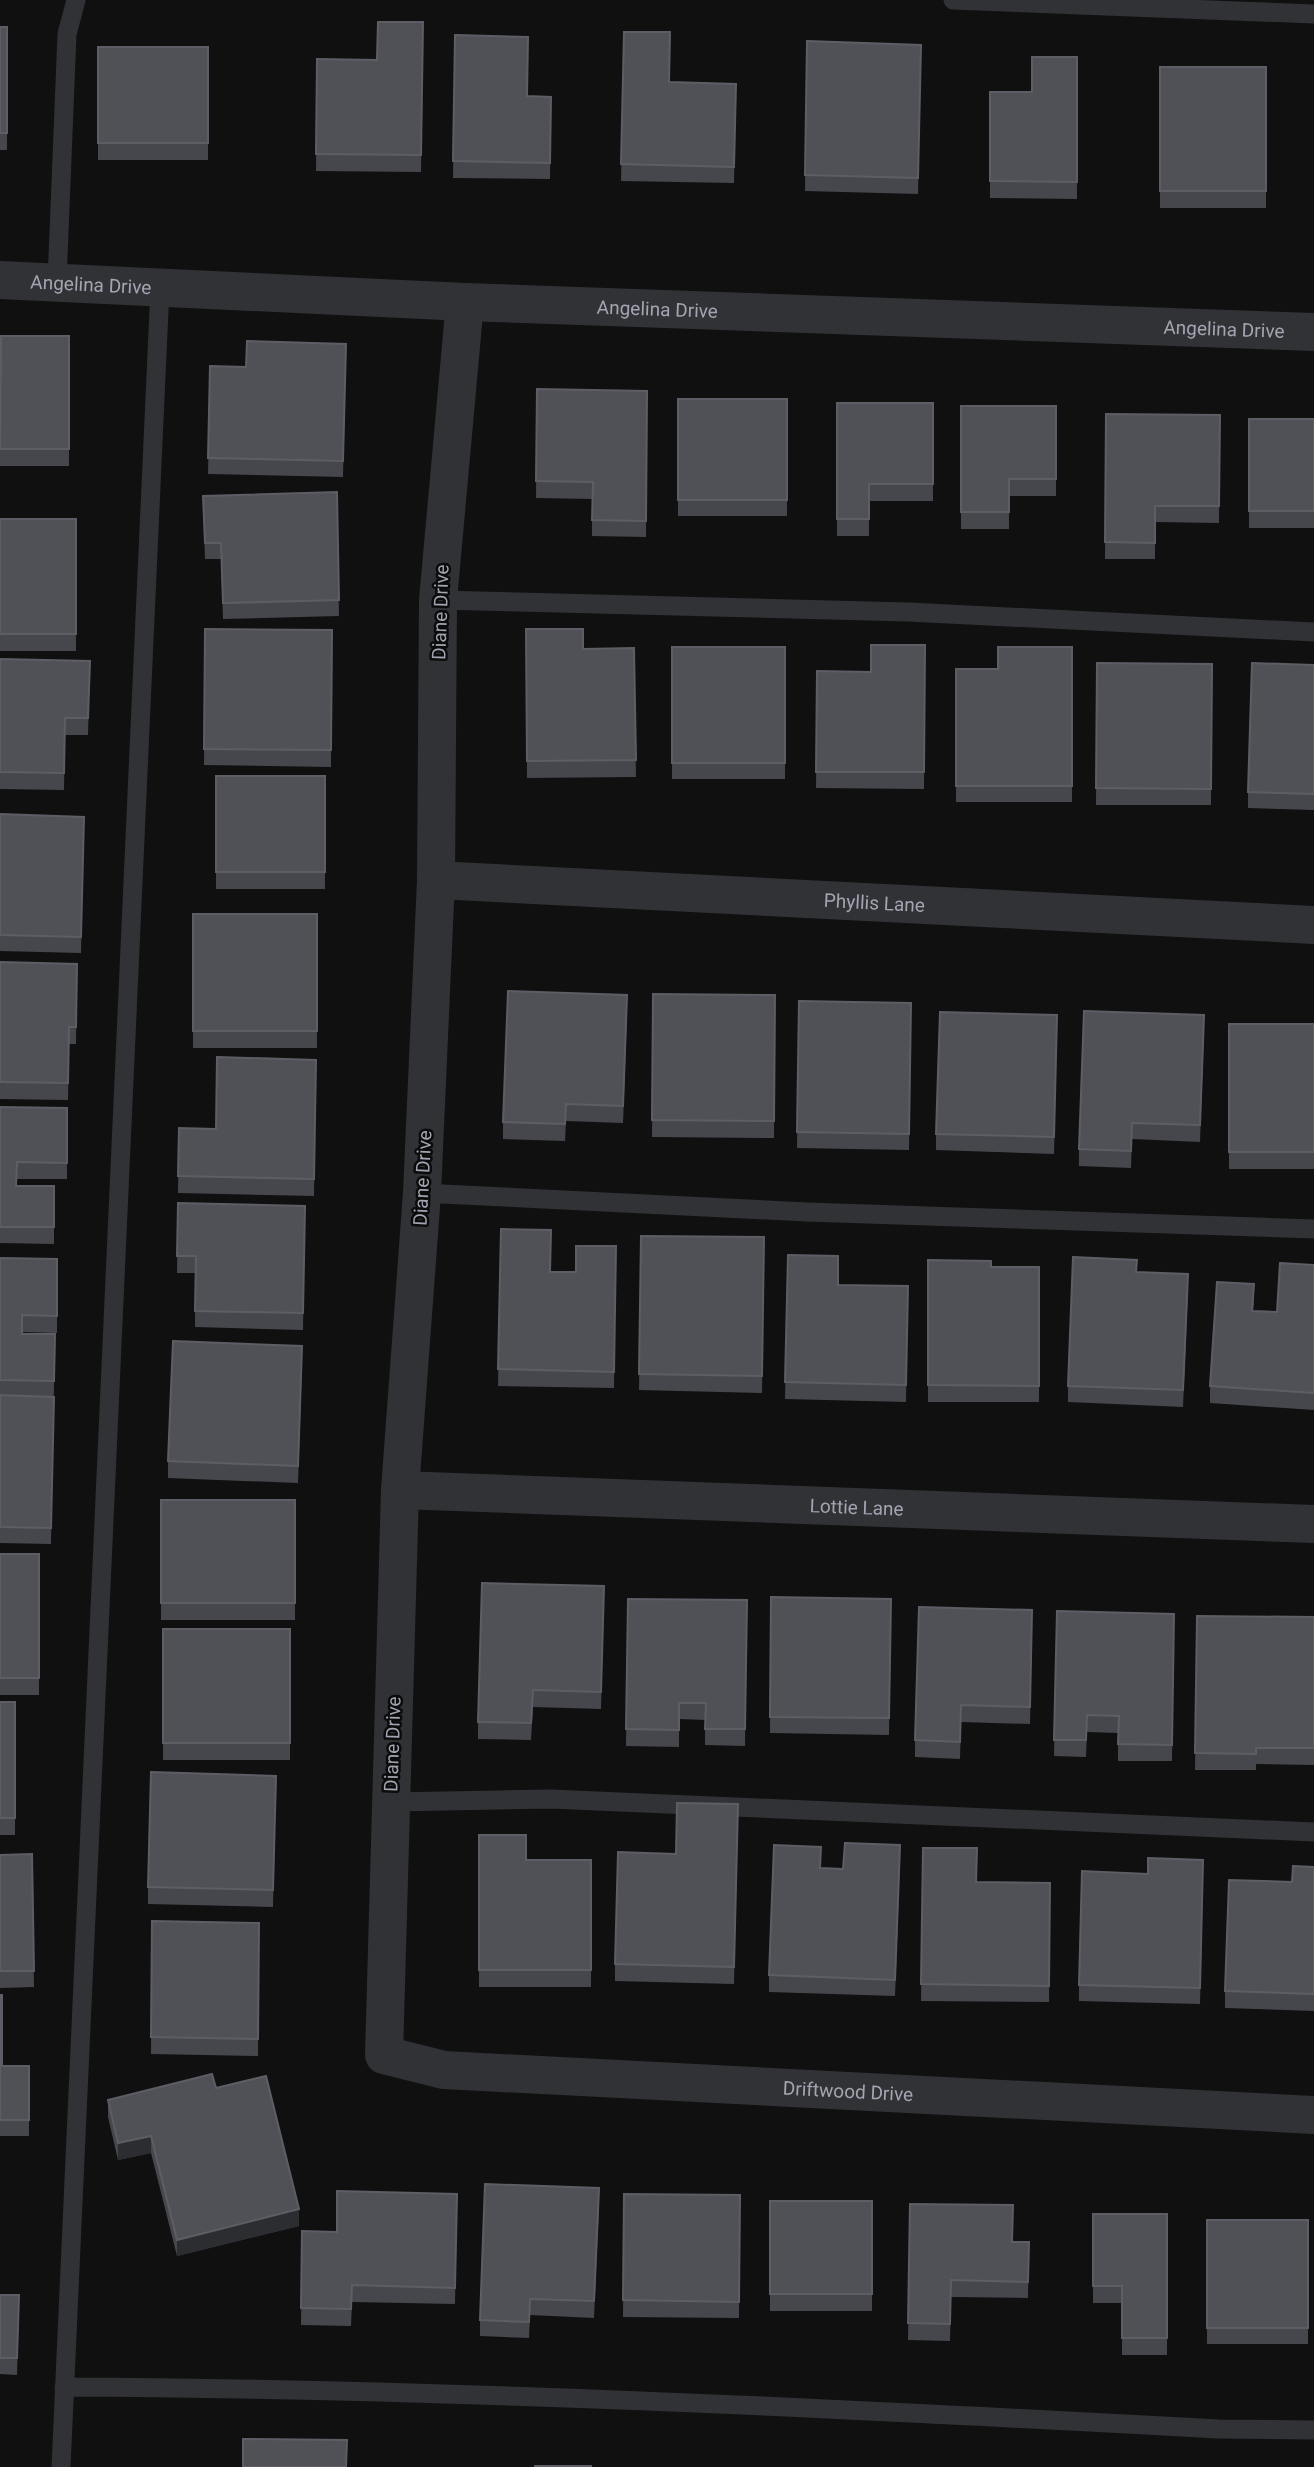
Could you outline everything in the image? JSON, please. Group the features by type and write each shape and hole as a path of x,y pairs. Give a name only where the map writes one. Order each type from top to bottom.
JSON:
{"street":[{"name":"Angelina Drive","path":"0,280 465,302 1314,332"},
{"name":"Diane Drive","path":"384,2055 400,1490 422,1193 436,880 439,600 465,302"},
{"name":"Phyllis Lane","path":"436,880 1314,925"},
{"name":"Lottie Lane","path":"400,1490 1314,1524"},
{"name":"Driftwood Drive","path":"384,2055 444,2070 1314,2115"}],"lane":[{"path":"57,282 67,34 76,0"},
{"path":"953,0 1314,14"},
{"path":"61,2467 160,288"},
{"path":"439,600 908,612 1314,632"},
{"path":"422,1193 807,1212 1314,1229"},
{"path":"390,1802 551,1798 1013,1821 1314,1832"},
{"path":"64,2387 323,2389 636,2400 1218,2429 1314,2430"}],"building":[{"path":"378,22 423,22 421,155 316,154 317,59 377,60"},
{"path":"0,27 7,27 7,133 0,133"},
{"path":"624,32 670,32 669,82 736,84 734,167 621,164"},
{"path":"455,35 528,37 527,96 551,97 550,163 453,161"},
{"path":"807,41 921,45 918,178 805,175"},
{"path":"98,47 208,47 208,143 98,143"},
{"path":"1032,57 1077,57 1077,182 990,181 990,92 1032,92"},
{"path":"1160,67 1266,67 1266,191 1160,191"},
{"path":"1,336 69,336 69,449 0,449"},
{"path":"247,341 346,344 343,461 208,458 210,366 246,367"},
{"path":"537,389 647,391 646,521 592,520 593,482 536,481"},
{"path":"678,399 787,399 787,500 678,500"},
{"path":"837,403 933,403 933,484 869,484 869,519 837,519"},
{"path":"961,406 1056,406 1056,479 1009,479 1009,512 961,512"},
{"path":"1106,414 1220,415 1219,506 1155,506 1155,543 1105,542"},
{"path":"1249,419 1314,419 1314,511 1249,511"},
{"path":"337,492 339,600 223,603 221,543 205,543 203,496"},
{"path":"0,519 76,519 76,634 0,634"},
{"path":"205,629 332,630 331,750 204,749"},
{"path":"526,629 583,629 583,649 634,648 636,760 527,761"},
{"path":"871,645 925,645 924,772 816,772 817,671 871,672"},
{"path":"672,647 785,647 785,763 672,763"},
{"path":"998,647 1072,647 1072,786 956,786 956,669 998,669"},
{"path":"0,659 90,661 88,718 65,718 64,773 0,772"},
{"path":"1097,663 1212,664 1211,789 1096,788"},
{"path":"1252,663 1314,665 1314,794 1248,792"},
{"path":"216,776 325,776 325,872 216,872"},
{"path":"0,814 84,817 81,937 0,935"},
{"path":"193,914 317,914 317,1031 193,1031"},
{"path":"0,962 77,964 76,1027 69,1027 68,1083 0,1082"},
{"path":"508,991 627,995 623,1106 566,1104 565,1124 503,1122"},
{"path":"653,994 775,995 774,1121 652,1120"},
{"path":"799,1001 911,1003 909,1134 797,1132"},
{"path":"1084,1011 1204,1015 1200,1125 1132,1123 1131,1151 1079,1149"},
{"path":"940,1012 1057,1015 1054,1137 936,1134"},
{"path":"1229,1024 1314,1024 1314,1152 1229,1152"},
{"path":"217,1057 316,1060 314,1179 178,1176 179,1128 216,1129"},
{"path":"0,1107 67,1108 67,1163 17,1162 16,1186 54,1186 54,1227 0,1227"},
{"path":"178,1203 305,1206 303,1313 195,1311 196,1256 177,1256"},
{"path":"501,1229 551,1230 550,1272 576,1272 576,1246 616,1246 614,1372 498,1369"},
{"path":"641,1236 764,1237 762,1376 639,1374"},
{"path":"788,1255 838,1256 838,1285 908,1286 906,1385 785,1382"},
{"path":"1073,1257 1137,1260 1136,1272 1188,1274 1183,1390 1068,1386"},
{"path":"0,1258 57,1259 57,1316 22,1315 22,1334 55,1334 54,1381 0,1380"},
{"path":"928,1260 991,1261 991,1267 1039,1267 1039,1386 928,1385"},
{"path":"1280,1263 1314,1265 1314,1393 1210,1386 1217,1282 1254,1284 1252,1311 1277,1312"},
{"path":"173,1341 302,1346 298,1466 168,1461"},
{"path":"0,1395 54,1397 51,1528 0,1527"},
{"path":"161,1500 295,1500 295,1603 161,1603"},
{"path":"0,1554 39,1554 39,1678 0,1678"},
{"path":"482,1583 604,1586 601,1692 533,1690 531,1723 478,1722"},
{"path":"771,1597 891,1599 889,1718 770,1717"},
{"path":"628,1599 747,1600 745,1729 705,1729 706,1703 679,1703 679,1730 626,1729"},
{"path":"919,1607 1032,1610 1030,1707 961,1705 960,1742 915,1740"},
{"path":"1057,1611 1174,1614 1172,1745 1118,1744 1119,1716 1087,1715 1086,1740 1054,1740"},
{"path":"1197,1616 1314,1617 1314,1748 1256,1748 1256,1754 1195,1753"},
{"path":"163,1629 290,1629 290,1743 163,1743"},
{"path":"0,1702 15,1702 15,1818 0,1818"},
{"path":"151,1772 276,1776 273,1890 148,1887"},
{"path":"677,1803 738,1804 734,1967 615,1964 618,1852 676,1854"},
{"path":"479,1835 526,1835 526,1860 591,1860 591,1970 479,1970"},
{"path":"845,1843 900,1845 895,1980 769,1975 774,1845 821,1847 820,1868 843,1869"},
{"path":"923,1848 977,1848 976,1882 1050,1883 1049,1986 921,1984"},
{"path":"32,1854 34,1971 0,1971 0,1855"},
{"path":"1148,1858 1203,1860 1200,1988 1079,1985 1082,1871 1148,1874"},
{"path":"1293,1866 1314,1867 1314,1994 1225,1991 1229,1880 1292,1882"},
{"path":"152,1921 259,1923 258,2039 151,2037"},
{"path":"0,1995 2,2066 29,2066 29,2120 0,2120"},
{"path":"212,2074 216,2088 266,2076 299,2209 177,2240 151,2136 118,2143 108,2100"},
{"path":"485,2184 599,2188 594,2301 530,2299 529,2322 480,2320"},
{"path":"337,2191 457,2194 455,2288 352,2285 351,2309 301,2308 302,2231 337,2232"},
{"path":"624,2194 740,2195 739,2302 623,2300"},
{"path":"770,2201 872,2201 872,2294 770,2294"},
{"path":"910,2204 1013,2205 1012,2242 1029,2242 1028,2282 951,2280 950,2324 908,2323"},
{"path":"1093,2214 1167,2214 1167,2338 1122,2338 1122,2286 1093,2286"},
{"path":"1207,2220 1308,2220 1308,2328 1207,2328"},
{"path":"0,2295 19,2295 17,2358 0,2358"},
{"path":"243,2439 347,2440 346,2467 243,2467"},
{"path":"591,2466 591,2467 535,2467"}]}
